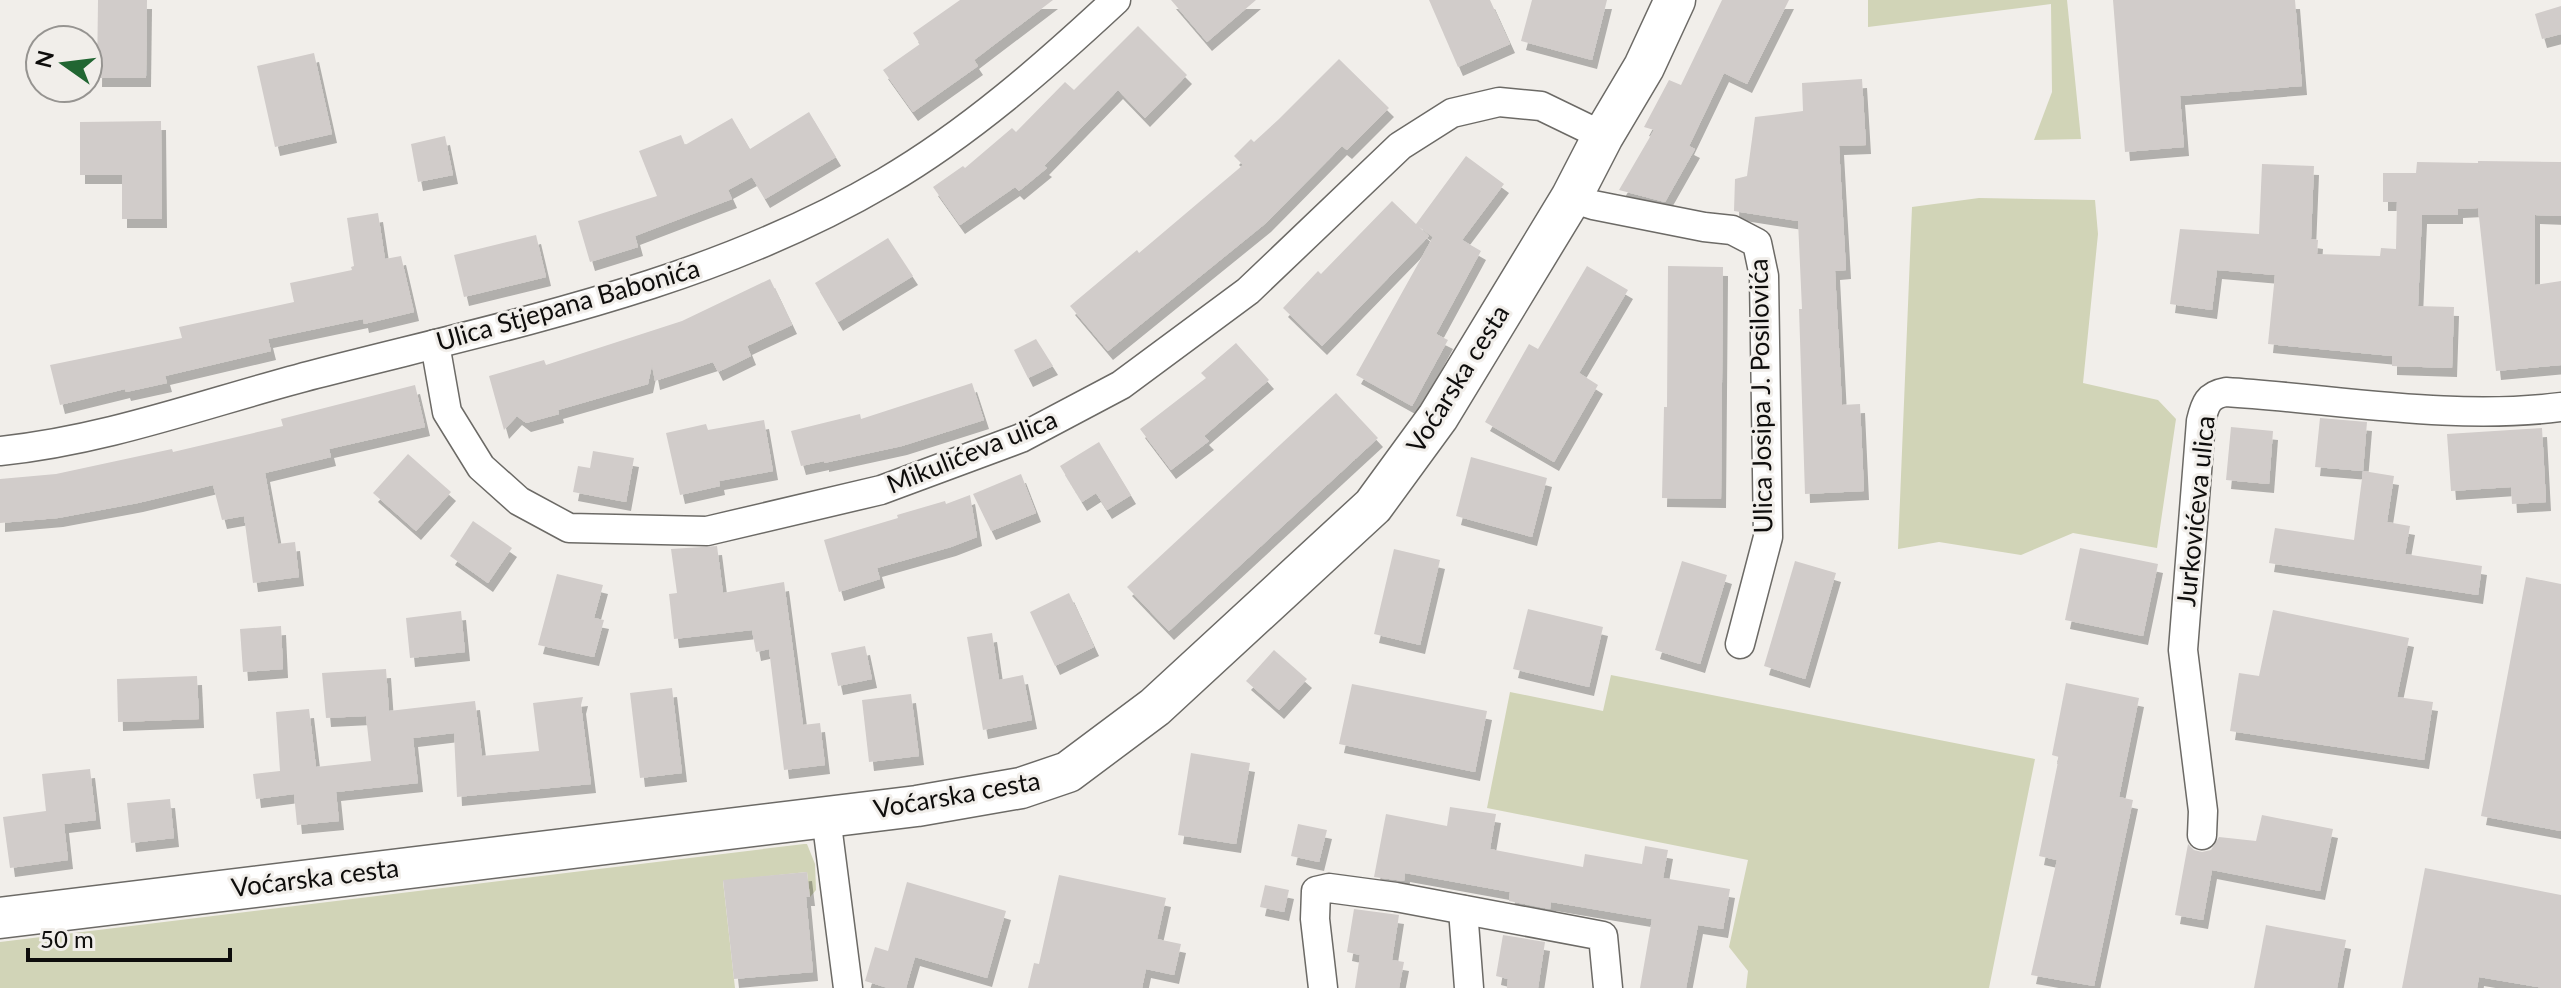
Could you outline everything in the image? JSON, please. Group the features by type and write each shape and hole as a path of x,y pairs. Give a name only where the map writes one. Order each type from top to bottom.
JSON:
{"street":[{"name":"Ulica Stjepana Babonića","path":"0,451 55,443 146,423 298,378 526,322 683,274 886,182 938,147 1060,51 1116,0"},
{"name":"Voćarska cesta","path":"0,918 979,797 1021,788 1068,772 1136,723 1373,506 1438,417 1571,198 1644,67 1675,0"},
{"name":"Mikulićeva ulica","path":"435,344 447,412 481,467 519,501 569,528 707,531 881,490 1021,438 1121,385 1248,291 1400,146 1452,113 1499,102 1541,106 1603,136"},
{"name":"Ulica Josipa J. Posilovića","path":"1571,198 1619,210 1732,230 1757,243 1764,276 1768,537 1740,644"},
{"name":"Jurkovićeva ulica","path":"2202,835 2203,811 2183,650 2201,421 2208,400 2216,393 2226,392 2483,411 2532,411 2561,407"},
{"path":"826,817 848,988"},
{"path":"1323,988 1315,919 1316,891 1329,888 1603,936 1608,988"},
{"path":"1463,910 1469,988"}],"green space":[{"path":"1868,0 2067,0 2081,139 2034,140 2052,92 2051,4 1868,27"},
{"path":"1979,198 2095,200 2098,234 2083,383 2158,400 2176,419 2157,548 2073,533 2021,555 1939,542 1898,549 1912,207"},
{"path":"1611,675 2035,759 1989,988 1746,988 1748,971 1729,947 1748,860 1487,808 1510,692 1603,711"},
{"path":"807,844 815,864 816,890 810,897 807,872 723,881 735,988 0,988 0,942"}],"building":[{"path":"98,0 147,0 146,78 104,78 104,24 98,24"},
{"path":"960,0 1053,0 974,60 978,66 913,112 883,70 920,44 913,33"},
{"path":"1171,0 1256,0 1207,42"},
{"path":"1429,0 1490,0 1510,44 1458,67"},
{"path":"1532,0 1607,0 1592,60 1521,41"},
{"path":"1722,0 1789,0 1747,84 1724,73 1689,146 1695,149 1665,202 1619,190 1654,130 1644,127 1669,80 1681,85"},
{"path":"2113,0 2295,0 2302,86 2180,96 2184,147 2125,152"},
{"path":"2561,6 2561,34 2542,39 2535,14"},
{"path":"1138,26 1187,75 1145,118 1118,90 1044,166 1047,168 1019,191 1015,187 960,225 933,187 963,166 965,168 1012,128 1016,132 1065,82 1074,90"},
{"path":"314,53 332,134 275,147 257,66"},
{"path":"1339,59 1389,108 1347,150 1342,146 1266,223 1108,351 1070,306 1137,250 1139,253 1243,165 1234,156 1279,119"},
{"path":"1862,79 1866,145 1839,146 1846,270 1835,271 1842,405 1860,404 1864,491 1805,494 1798,221 1734,211 1735,179 1747,176 1755,117 1803,111 1802,83"},
{"path":"809,112 836,157 765,199 752,177 728,190 732,199 635,236 638,247 590,262 578,221 657,196 639,151 681,135 685,145 732,118 750,149"},
{"path":"161,121 162,219 122,219 122,175 80,175 80,122"},
{"path":"445,136 453,175 418,182 411,144"},
{"path":"1466,156 1504,184 1462,240 1481,251 1436,334 1448,340 1412,406 1356,375 1433,237 1419,227 1429,236 1322,346 1283,308 1392,201 1416,224"},
{"path":"2417,162 2561,162 2561,216 2535,215 2535,285 2561,281 2561,365 2496,371 2478,208 2458,209 2458,215 2422,215 2418,306 2454,307 2452,368 2392,366 2392,356 2268,344 2275,275 2217,270 2212,310 2170,304 2180,229 2259,234 2262,164 2314,166 2311,239 2318,240 2317,254 2380,256 2381,248 2396,249 2397,202 2383,202 2383,173 2416,173"},
{"path":"378,213 385,259 401,256 414,312 364,324 363,319 268,339 271,351 165,376 167,383 126,392 125,389 60,405 50,365 182,338 179,327 294,302 290,283 352,270 347,218"},
{"path":"536,235 546,277 464,297 454,255"},
{"path":"888,238 913,276 838,322 815,283"},
{"path":"1587,266 1628,290 1579,373 1598,385 1554,462 1485,422 1529,344 1538,349"},
{"path":"1668,266 1723,267 1721,499 1662,498 1664,407 1667,407"},
{"path":"770,279 792,325 747,346 751,356 718,372 713,362 655,381 652,365 648,384 558,410 559,414 526,423 517,416 504,430 489,376 544,360 546,365 682,321"},
{"path":"1036,339 1053,366 1028,378 1014,350"},
{"path":"1236,343 1269,380 1204,436 1209,441 1171,470 1140,429 1206,378 1201,373"},
{"path":"972,383 984,420 902,446 801,466 791,431 860,414 861,419"},
{"path":"415,385 425,427 329,449 331,457 265,473 278,544 295,542 299,577 253,583 244,516 222,520 213,485 58,518 0,523 0,479 56,474 172,449 173,452 283,426 281,419"},
{"path":"1336,393 1378,438 1169,631 1127,587"},
{"path":"2320,418 2367,422 2363,471 2315,467"},
{"path":"764,420 773,471 719,481 720,486 680,495 666,433 706,424 708,430"},
{"path":"2231,427 2273,431 2269,484 2226,480"},
{"path":"2542,428 2546,502 2512,504 2511,487 2451,491 2447,434"},
{"path":"1099,442 1131,495 1107,510 1096,493 1082,502 1060,466"},
{"path":"593,451 634,458 626,502 573,492 578,466 590,468"},
{"path":"408,454 451,492 416,531 373,493"},
{"path":"1471,457 1547,478 1532,537 1456,516"},
{"path":"2363,471 2394,476 2387,522 2410,526 2405,554 2482,566 2478,595 2269,563 2275,528 2354,540"},
{"path":"1021,474 1036,513 991,531 973,494"},
{"path":"970,495 977,537 877,568 880,579 839,592 824,540"},
{"path":"473,521 512,548 488,583 450,556"},
{"path":"717,546 723,593 784,582 803,725 820,723 825,765 784,770 769,649 756,652 752,630 674,639 669,594 677,593 671,549"},
{"path":"2080,548 2158,564 2143,636 2065,620"},
{"path":"1394,549 1440,560 1420,645 1374,634"},
{"path":"1682,561 1727,575 1700,664 1655,650"},
{"path":"1795,561 1836,573 1805,679 1764,666"},
{"path":"557,574 603,585 594,618 604,620 594,657 538,645"},
{"path":"2526,577 2561,584 2561,831 2481,816"},
{"path":"1069,593 1094,647 1055,666 1030,612"},
{"path":"1528,609 1603,627 1589,687 1513,669"},
{"path":"2273,610 2409,638 2397,697 2433,702 2424,760 2230,731 2239,673 2259,676"},
{"path":"461,611 465,652 410,658 406,618"},
{"path":"281,626 283,669 243,672 240,629"},
{"path":"992,633 999,680 1023,675 1032,720 983,730 967,637"},
{"path":"865,646 872,679 838,686 831,653"},
{"path":"1274,650 1307,679 1279,710 1246,681"},
{"path":"386,669 389,711 475,701 482,756 539,751 533,703 583,697 581,705 591,784 457,797 454,733 413,738 418,783 336,792 339,821 297,825 294,794 256,799 253,774 280,771 276,712 309,709 316,767 371,761 366,716 326,718 322,673"},
{"path":"197,676 199,719 118,722 117,679"},
{"path":"2066,683 2139,698 2119,797 2133,800 2094,986 2031,975 2057,860 2039,856 2059,757 2052,755"},
{"path":"1352,684 1487,711 1475,772 1339,744"},
{"path":"672,688 682,773 640,778 630,693"},
{"path":"911,694 919,756 869,762 862,700"},
{"path":"1191,753 1250,763 1236,844 1178,835"},
{"path":"90,769 96,820 64,824 68,860 10,868 3,817 46,811 42,774"},
{"path":"170,799 174,838 131,843 127,803"},
{"path":"1450,807 1496,814 1490,849 1583,867 1585,854 1642,864 1645,846 1668,850 1663,878 1730,889 1723,929 1698,925 1686,988 1640,988 1652,919 1551,902 1550,909 1509,901 1510,892 1405,873 1404,881 1374,877 1386,814 1447,826"},
{"path":"2262,815 2333,829 2320,891 2212,870 2203,920 2175,915 2188,844 2202,852 2211,850 2219,837 2256,841"},
{"path":"1298,824 1327,830 1319,862 1291,856"},
{"path":"2425,868 2561,895 2561,988 2479,977 2477,988 2402,988"},
{"path":"807,872 810,897 806,897 813,972 734,979 723,880"},
{"path":"1059,875 1166,898 1157,939 1181,944 1174,975 1146,969 1142,988 1028,988 1034,963 1039,964"},
{"path":"907,882 1006,911 987,978 915,957 906,988 888,988 865,981 875,947 888,951"},
{"path":"1265,885 1289,890 1284,912 1260,907"},
{"path":"1354,909 1399,915 1392,960 1404,962 1399,988 1355,988 1360,955 1347,952"},
{"path":"2266,925 2346,940 2337,988 2254,988"},
{"path":"1503,935 1545,942 1538,988 1507,988 1508,979 1496,976"}]}
